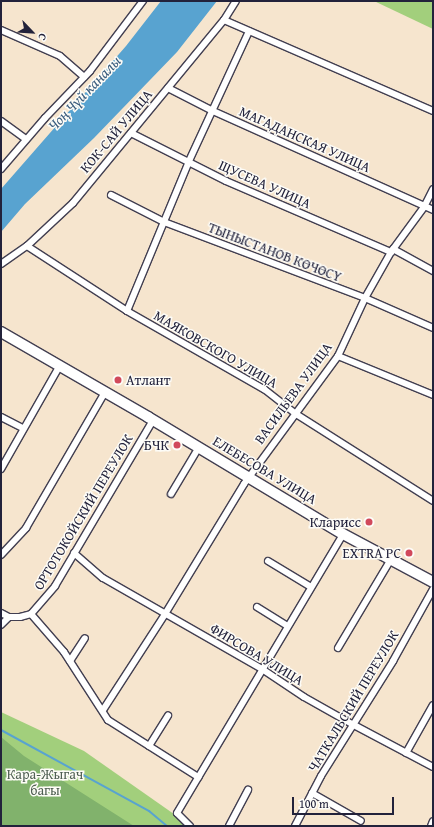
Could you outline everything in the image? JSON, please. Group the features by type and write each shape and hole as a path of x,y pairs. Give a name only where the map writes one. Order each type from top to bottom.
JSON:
{"main road":[{"name":"ЕЛЕБЕСОВА УЛИЦА","path":"1,332 199,447 343,534 433,582"}],"street":[{"path":"1,168 84,77 143,1"},
{"name":"КОК-САЙ УЛИЦА","path":"1,264 27,246 72,203 224,20 236,1"},
{"path":"224,20 433,111"},
{"path":"1,30 60,56 84,77"},
{"path":"127,311 189,161 249,31"},
{"name":"МАГАДАНСКАЯ УЛИЦА","path":"168,88 213,111 433,210"},
{"path":"1,122 26,139"},
{"name":"ЩУСЕВА УЛИЦА","path":"131,133 230,183 392,251 433,271"},
{"name":"ВАСИЛЬЕВА УЛИЦА","path":"103,710 165,614 248,477 338,356 364,298 392,251 424,207 433,189"},
{"name":"ТЫНЫСТАНОВ КӨЧӨСҮ","path":"110,195 164,222 364,298 433,328"},
{"name":"МАЯКОВСКОГО УЛИЦА","path":"27,246 127,311 264,389 296,414 433,501"},
{"path":"338,356 433,395"},
{"path":"1,469 60,365"},
{"path":"1,555 26,528 105,392"},
{"path":"1,417 23,428"},
{"name":"ОРТОТОКОЙСКИЙ ПЕРЕУЛОК","path":"31,614 55,586 153,420"},
{"path":"171,494 199,447"},
{"path":"190,826 177,813 343,534"},
{"name":"ФИРСОВА УЛИЦА","path":"74,553 103,578 262,669 304,697 433,767"},
{"path":"338,648 390,559"},
{"path":"268,561 311,587"},
{"name":"ЧАТКАЛЬСКИЙ ПЕРЕУЛОК","path":"295,826 312,793 352,724 393,661 433,589"},
{"path":"257,607 288,626"},
{"path":"1,613 9,617 20,617 31,614 70,661 103,710 108,720 198,777"},
{"path":"1,625 9,617"},
{"path":"70,661 85,638"},
{"path":"406,753 433,705"},
{"path":"149,746 168,715"},
{"path":"229,826 248,790"},
{"path":"312,793 361,821"},
{"path":"431,826 433,821"}],"green space":[{"path":"374,1 433,1 433,29"},
{"name":"Кара-Жыгач багы","path":"1,712 84,751 191,826 1,826"},
{"path":"1,737 24,756 134,826 1,826"}],"water":[{"path":"161,1 217,1 177,52 94,138 25,204 1,232 1,189 126,46"}],"waterway":[{"path":"1,730 149,811 167,826"}],"place":[{"name":"Атлант","path":"118,380"},
{"name":"БЧК","path":"177,445"},
{"name":"Кларисс","path":"369,522"},
{"name":"EXTRA PC","path":"409,553"}],"water label":[{"name":"Чоң Чүй каналы","path":"84,93"}]}
